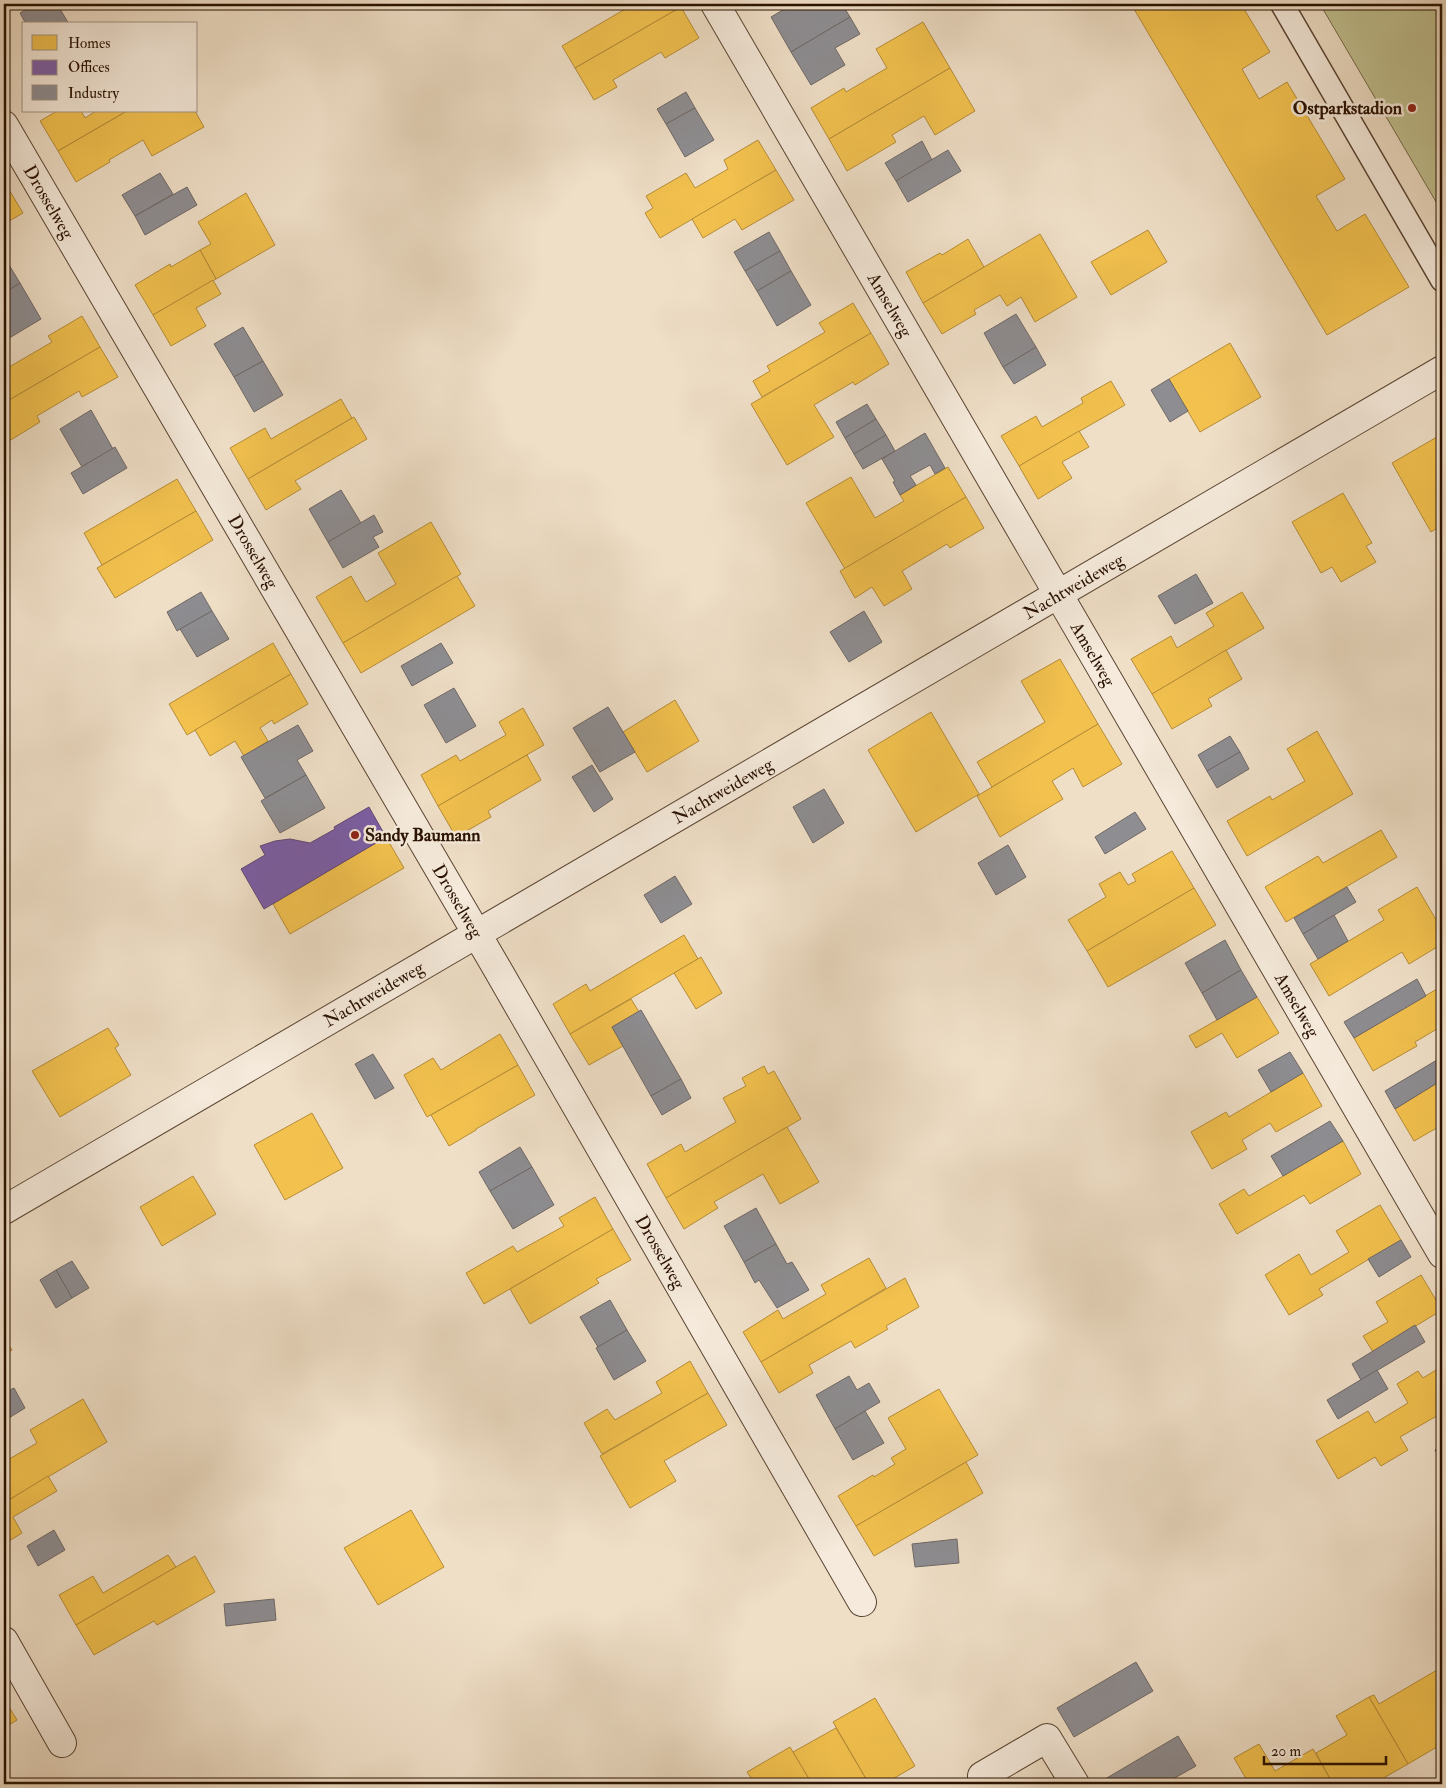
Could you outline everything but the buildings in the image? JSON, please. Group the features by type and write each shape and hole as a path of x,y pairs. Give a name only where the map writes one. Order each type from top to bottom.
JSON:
{"street":[{"name":"Amselweg","path":"715,4 1442,1254"},
{"name":"Drosselweg","path":"4,125 476,933 862,1602"},
{"name":"Nachtweideweg","path":"4,1210 476,933 1059,596 1442,370"},
{"path":"4,1641 62,1743"},
{"path":"987,1784 982,1776 1047,1738 1075,1784"}],"lane":[{"path":"1282,4 1442,280"}],"shaded area":[{"name":"Ostparkstadion","path":"1320,4 1442,4 1442,212"}],"place":[{"name":"Ostparkstadion","path":"1412,108"},
{"name":"Sandy Baumann","path":"355,835"}]}
